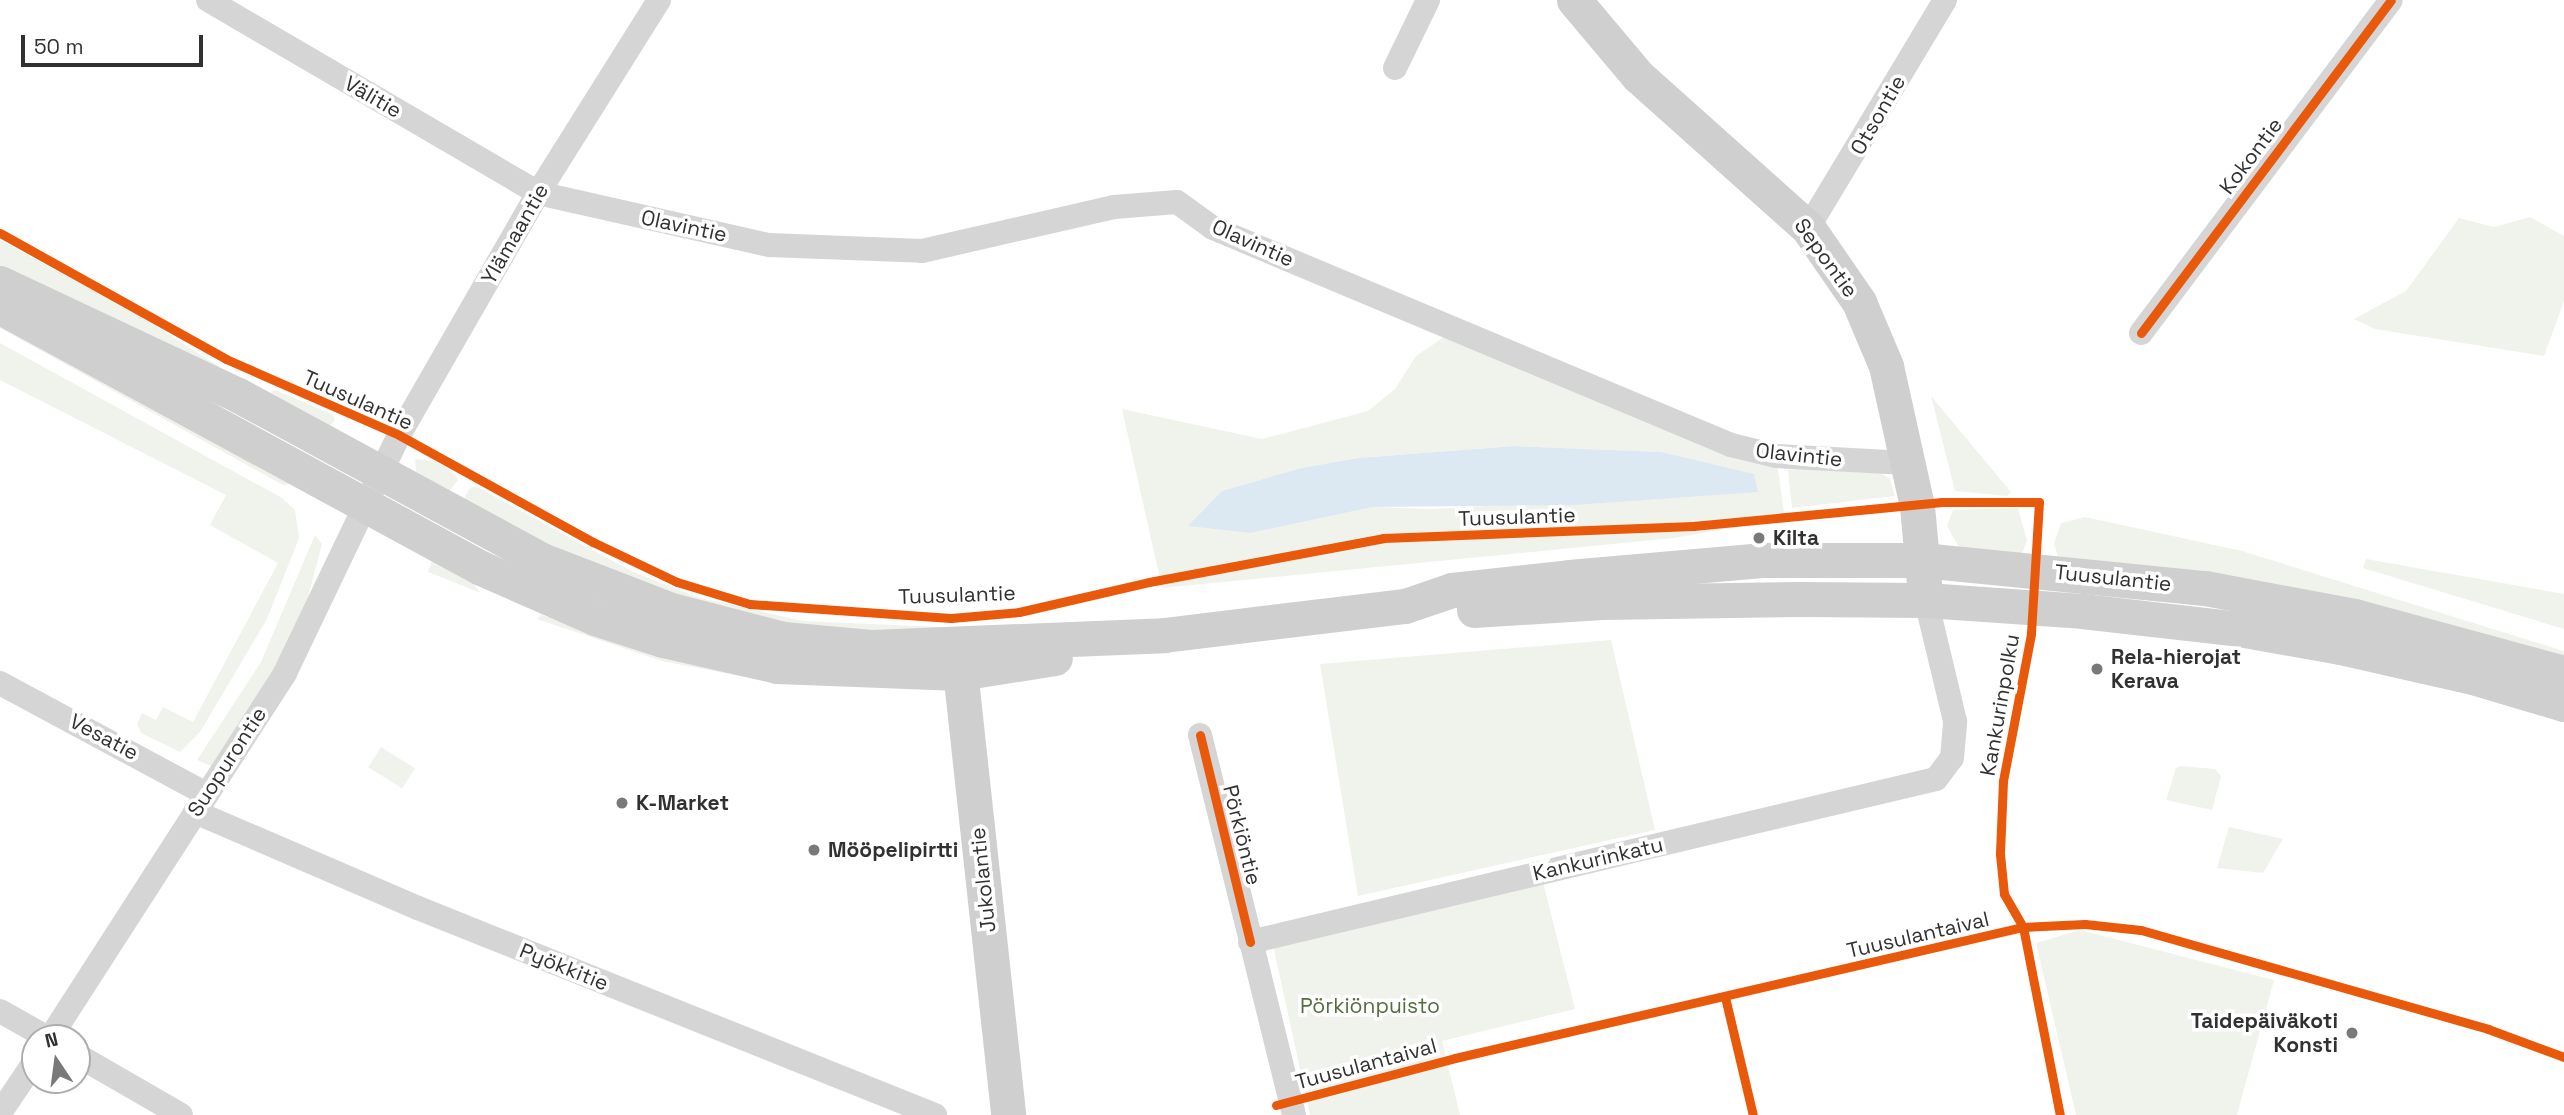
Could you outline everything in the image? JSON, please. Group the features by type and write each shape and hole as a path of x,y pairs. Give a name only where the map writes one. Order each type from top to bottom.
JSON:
{"main road":[{"name":"Sepontie","path":"1574,0 1638,76 1808,228 1875,334 1886,366 1907,463 1926,600"},
{"name":"Tuusulantie","path":"0,283 238,395 374,490"},
{"name":"Tuusulantie","path":"0,306 374,490 671,611 783,639 958,659 1405,606 1452,590 1764,560 1922,560 2204,588 2354,616 2564,673"},
{"name":"Tuusulantie","path":"1405,606 1454,611 1615,602 1926,600 2239,629 2476,678 2564,704"},
{"name":"Jukolantie","path":"958,659 1008,1115"}],"street":[{"name":"Välitie","path":"208,0 538,193"},
{"name":"Ylämaantie","path":"374,490 399,435 538,193 659,0"},
{"path":"1395,68 1428,0"},
{"name":"Otsontie","path":"1808,228 1945,0"},
{"name":"Kokontie","path":"2141,333 2391,0"},
{"name":"Olavintie","path":"538,193 769,245 922,251 1114,207 1177,202 1213,228 1731,445 1776,456 1907,463"},
{"name":"Suopurontie","path":"58,1024 285,673 374,490"},
{"name":"Kankurinkatu","path":"1250,942 1936,779 1952,758 1955,721 1926,600"},
{"name":"Vesatie","path":"0,683 200,803"},
{"name":"Pörkiöntie","path":"1200,735 1250,942"},
{"name":"Pyökkitie","path":"200,803 418,908 935,1115"},
{"path":"1250,942 1294,1115"},
{"path":"0,1011 24,1024"},
{"path":"91,1063 181,1115"},
{"path":"0,1113 21,1082"}],"green space":[{"path":"2530,217 2564,236 2564,301 2544,356 2375,329 2354,319 2406,291 2459,218 2494,227"},
{"path":"0,240 140,316 223,369 0,268"},
{"path":"0,317 291,484 283,485 0,328"},
{"path":"1444,337 1776,456 1785,519 1674,538 1162,588 1122,409 1262,439 1368,411 1395,389 1416,356","holes":["1514,446 1661,452 1758,491 1431,509 1373,507 1251,533 1223,491 1301,468 1358,458"]},
{"path":"0,343 282,498 295,510 299,538 267,619 200,732 180,752 141,733 137,724 142,713 156,720 163,707 193,722 278,563 210,525 226,495 0,380"},
{"path":"275,390 332,414 335,420 328,428 270,393"},
{"path":"1931,396 2011,492 2007,496 1955,491"},
{"path":"415,459 435,461 455,474 458,480 445,497 416,472"},
{"path":"1846,464 1872,467 1890,479 1895,496 1792,508 1788,470"},
{"path":"476,486 631,571 700,598 803,621 940,627 934,634 799,627 696,605 460,507 469,489"},
{"path":"2018,508 2027,541 2019,561 1959,547 1947,526 1953,510"},
{"path":"2085,517 2242,551 2564,651 2564,664 2059,560 2054,544 2061,523"},
{"path":"315,535 322,544 302,620 274,672 211,766 197,760 261,662"},
{"path":"433,558 469,579 481,593 428,572"},
{"path":"2366,559 2564,594 2564,629 2363,568"},
{"path":"541,615 740,670 745,677 662,661 537,619"},
{"path":"1611,640 1655,830 1358,896 1320,664"},
{"path":"381,747 415,768 402,789 368,767"},
{"path":"2181,766 2215,769 2221,776 2212,810 2166,800 2176,768"},
{"path":"2229,827 2283,839 2263,873 2217,868"},
{"name":"Pörkiönpuisto","path":"1543,882 1575,1009 1442,1041 1460,1115 1310,1115 1273,945"},
{"path":"2080,930 2274,980 2237,1115 2076,1115 2036,943"}],"shaded area":[{"path":"1514,446 1661,452 1754,474 1758,492 1574,505 1373,507 1251,533 1188,526 1222,491 1301,468 1358,458"}],"cycle path":[{"path":"2141,333 2391,0"},
{"name":"Kankurinpolku","path":"0,233 226,359 399,435 593,542 677,582 750,604 951,618 1019,612 1149,582 1383,538 1693,526 1942,502 2039,502 2031,634 2003,781 2000,854 2004,894 2023,927 2060,1115"},
{"path":"1200,735 1250,942"},
{"name":"Tuusulantaival","path":"1276,1105 1455,1058 2023,927 2085,924 2141,930 2488,1029 2564,1057"},
{"path":"1725,997 1753,1115"}],"place":[{"name":"Kilta","path":"1759,538"},
{"name":"Rela-hierojat Kerava","path":"2097,669"},
{"name":"K-Market","path":"622,803"},
{"name":"Mööpelipirtti","path":"814,850"},
{"name":"Taidepäiväkoti Konsti","path":"2352,1033"}]}
